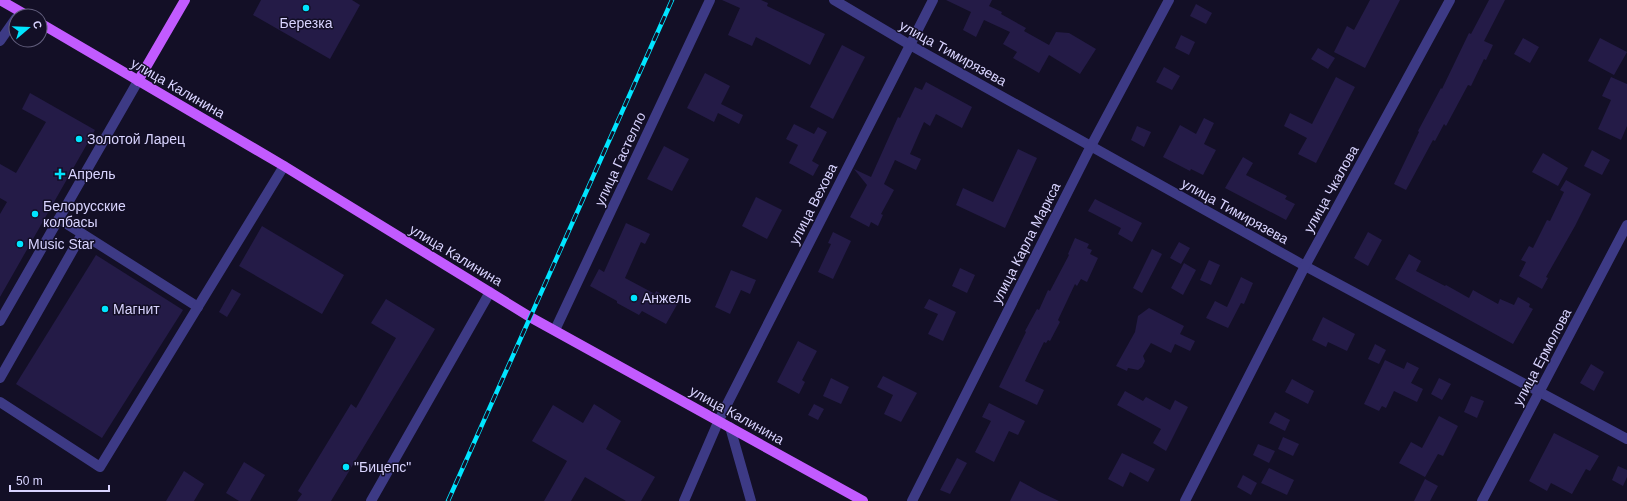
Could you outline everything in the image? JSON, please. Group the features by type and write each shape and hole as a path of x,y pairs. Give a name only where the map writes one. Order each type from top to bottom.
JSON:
{"main road":[{"path":"0,0 10,8"},
{"path":"138,81 185,0"},
{"name":"улица Калинина","path":"48,28 284,166 530,317 719,420 863,501"}],"street":[{"name":"улица Гастелло","path":"555,330 710,0"},
{"name":"улица Тимирязева","path":"834,0 910,45 1305,266 1627,439"},
{"name":"улица Вехова","path":"684,501 719,420 933,0"},
{"name":"улица Карла Маркса","path":"912,501 1091,146 1169,0"},
{"name":"улица Чкалова","path":"1185,501 1305,266 1450,0"},
{"path":"0,41 8,31"},
{"path":"0,321 138,81"},
{"path":"0,402 100,467 284,166"},
{"path":"59,219 198,307"},
{"name":"улица Ермолова","path":"1482,501 1627,225"},
{"path":"0,378 82,234"},
{"path":"371,501 490,292"},
{"path":"730,427 751,501"}],"building":[{"path":"261,0 352,0 360,5 330,59 253,15"},
{"path":"722,0 761,0 768,3 767,6 825,34 810,65 756,37 752,46 728,35 740,8"},
{"path":"946,0 992,0 989,6 1002,12 1001,14 1026,28 1024,31 1049,45 1056,32 1069,33 1096,49 1080,74 1049,55 1039,73 1013,58 1017,52 1003,44 1010,32 984,20 976,37 963,30 971,12"},
{"path":"1370,0 1400,0 1365,68 1334,52 1347,26 1354,30"},
{"path":"1489,0 1505,0 1484,41 1493,45 1486,60 1484,59 1471,86 1468,85 1446,126 1444,124 1435,141 1433,140 1406,190 1394,184 1419,132 1418,131 1441,88 1442,89 1469,33 1471,34"},
{"path":"1196,4 1212,13 1206,24 1190,16"},
{"path":"1181,35 1195,42 1189,55 1175,48"},
{"path":"1523,38 1539,47 1530,63 1514,54"},
{"path":"1600,38 1627,52 1614,75 1588,61"},
{"path":"842,45 865,57 833,119 810,107"},
{"path":"1318,48 1335,58 1328,69 1311,59"},
{"path":"1164,67 1180,76 1172,90 1156,82"},
{"path":"705,73 730,86 721,104 743,115 739,124 718,113 714,122 687,108"},
{"path":"1336,77 1355,87 1316,163 1298,154 1307,138 1284,126 1290,113 1312,124"},
{"path":"1611,77 1627,84 1627,126 1621,140 1598,129 1611,100 1602,96"},
{"path":"926,82 972,107 962,128 936,114 930,126 924,122 910,154 921,159 916,170 895,160 884,184 894,190 881,214 883,215 878,226 871,222 869,227 850,217 867,185 854,169 871,177 898,117 900,118 915,87 922,90"},
{"path":"30,93 95,130 0,297 0,214 7,202 0,198 0,164 16,173 46,122 22,109"},
{"path":"1204,118 1214,123 1204,144 1216,150 1203,175 1191,169 1190,171 1163,157 1180,125 1196,134"},
{"path":"794,124 814,134 818,127 827,132 812,161 819,165 813,176 789,163 798,145 786,139"},
{"path":"1137,126 1151,132 1144,147 1131,140"},
{"path":"664,146 689,159 672,191 647,179"},
{"path":"1018,149 1037,158 1005,228 956,205 963,188 993,202"},
{"path":"1592,150 1610,160 1602,175 1584,166"},
{"path":"1543,153 1568,168 1558,186 1532,172"},
{"path":"1243,157 1253,163 1246,175 1287,196 1285,199 1295,204 1286,220 1225,188"},
{"path":"1566,180 1591,194 1546,277 1548,278 1542,289 1519,276 1526,262 1521,260 1529,246 1533,248 1547,220 1550,221 1564,192 1560,190"},
{"path":"756,197 782,210 767,239 742,226"},
{"path":"1095,199 1142,223 1132,242 1118,234 1121,228 1088,211"},
{"path":"626,223 650,234 645,244 641,242 625,278 655,294 656,291 678,303 666,324 642,311 639,315 590,286 599,269 604,272"},
{"path":"262,226 344,275 322,314 239,266"},
{"path":"833,232 851,241 833,279 818,272 831,244 828,243"},
{"path":"1368,232 1382,240 1368,266 1354,258"},
{"path":"1075,238 1089,244 1087,248 1092,250 1090,254 1098,258 1087,282 1081,279 1077,286 1075,284 1058,320 1060,322 1050,341 1048,340 1046,343 1044,342 1025,381 1044,390 1037,405 999,387 1026,332 1025,331 1037,309 1039,310 1048,290 1050,291 1069,255 1068,254"},
{"path":"1179,242 1190,248 1181,264 1170,258"},
{"path":"1152,249 1162,254 1142,293 1133,288"},
{"path":"1409,254 1421,261 1416,271 1469,298 1473,290 1498,304 1500,299 1514,305 1518,297 1530,304 1529,307 1533,309 1513,344 1395,279"},
{"path":"96,255 183,310 102,438 16,384"},
{"path":"1209,260 1220,265 1211,285 1200,280"},
{"path":"1184,263 1196,270 1183,295 1171,288"},
{"path":"960,268 975,275 967,293 952,286"},
{"path":"731,270 756,280 750,294 741,290 730,314 715,307"},
{"path":"1241,277 1253,283 1244,304 1241,303 1228,328 1206,318 1215,301 1227,307"},
{"path":"232,289 241,294 227,317 219,312"},
{"path":"386,299 435,329 331,501 297,501 302,494 298,491 351,404 356,408 396,338 371,323"},
{"path":"929,299 956,312 943,341 928,334 938,314 924,308"},
{"path":"1149,308 1184,326 1180,334 1195,341 1190,351 1175,344 1171,353 1151,343 1143,356 1145,361 1142,367 1138,370 1128,368 1127,371 1116,366 1135,332 1138,316"},
{"path":"1323,317 1355,334 1347,351 1328,342 1326,347 1312,340"},
{"path":"798,341 817,351 802,380 805,382 799,394 777,382"},
{"path":"1375,344 1386,350 1379,364 1368,359"},
{"path":"1385,360 1404,369 1407,362 1419,368 1411,383 1423,389 1417,402 1394,391 1386,408 1382,406 1379,411 1364,404"},
{"path":"1591,364 1604,372 1594,391 1580,383"},
{"path":"883,376 917,393 901,422 884,414 893,395 877,387"},
{"path":"831,378 849,387 841,404 823,396"},
{"path":"1439,378 1451,384 1442,400 1431,394"},
{"path":"1292,379 1314,391 1308,404 1285,392"},
{"path":"1125,391 1143,401 1146,397 1170,410 1175,400 1188,407 1166,451 1153,443 1161,429 1117,405"},
{"path":"1471,396 1484,401 1477,418 1464,412"},
{"path":"989,403 1025,421 1018,435 1009,431 994,462 975,452 991,421 982,417"},
{"path":"594,404 621,421 606,449 655,477 641,501 626,501 585,477 571,501 544,501 567,461 532,441 553,405 583,423"},
{"path":"814,404 824,409 818,420 808,415"},
{"path":"1275,412 1290,420 1285,431 1269,423"},
{"path":"1439,416 1458,426 1443,456 1438,454 1425,477 1399,463 1411,442 1422,448"},
{"path":"1554,433 1599,456 1590,471 1586,469 1572,494 1551,483 1547,491 1529,481"},
{"path":"1283,437 1299,444 1293,456 1278,449"},
{"path":"1258,444 1275,451 1269,463 1253,455"},
{"path":"1122,453 1155,469 1148,482 1130,472 1123,487 1108,479"},
{"path":"957,458 967,463 950,494 940,490"},
{"path":"244,462 265,475 250,501 239,501 226,493"},
{"path":"1618,466 1627,470 1627,477 1623,486 1612,480"},
{"path":"1269,468 1294,480 1287,495 1261,483"},
{"path":"184,471 204,484 194,501 166,501"},
{"path":"1243,475 1257,483 1251,495 1237,487"},
{"path":"1425,479 1438,486 1430,501 1414,501"},
{"path":"1020,481 1040,492 1059,501 1010,501"}],"railway":[{"path":"448,501 672,0"}],"place":[{"name":"Березка","path":"306,8"},
{"name":"Золотой Ларец","path":"79,139"},
{"name":"Апрель","path":"60,174"},
{"name":"Белорусские колбасы","path":"35,214"},
{"name":"Music Star","path":"20,244"},
{"name":"Анжель","path":"634,298"},
{"name":"Магнит","path":"105,309"},
{"name":"\"Бицепс\"","path":"346,467"}]}
